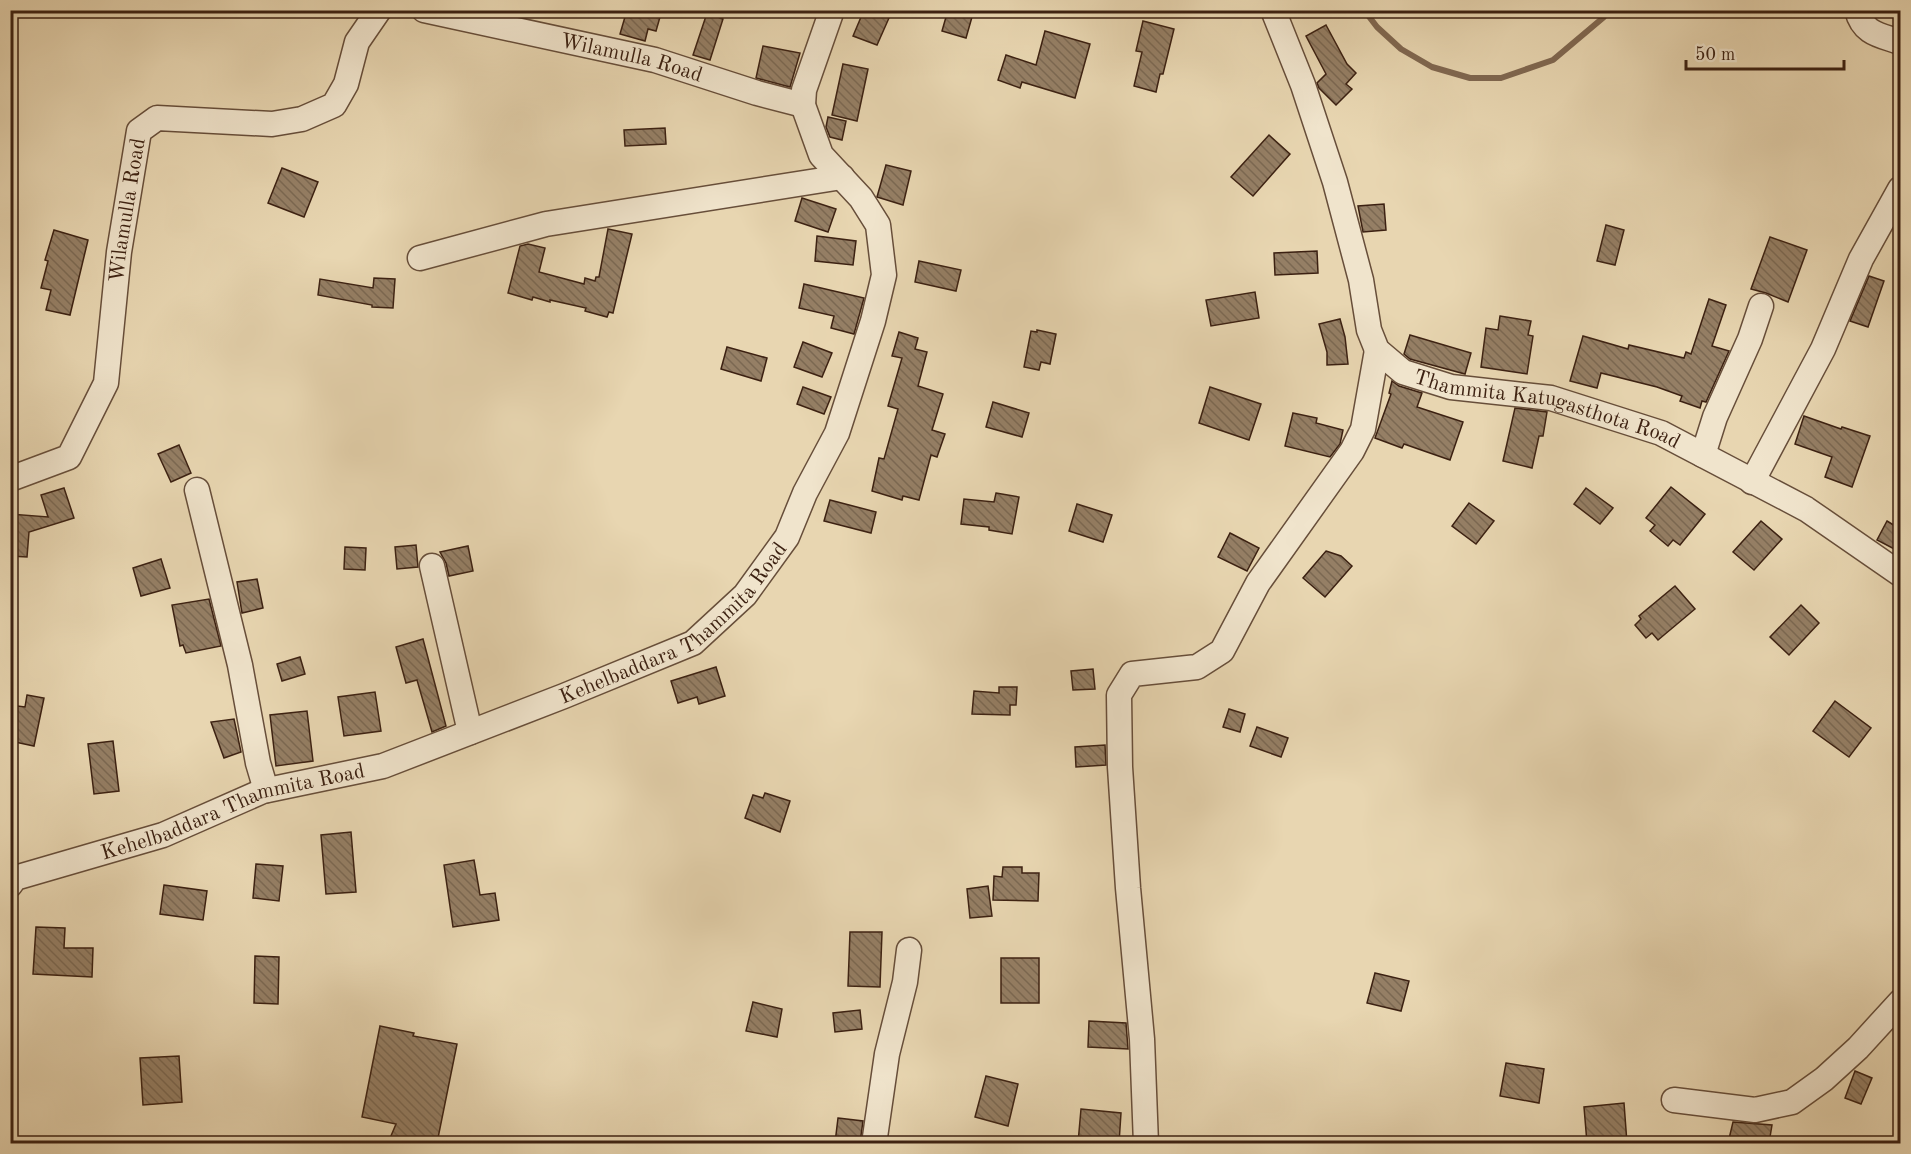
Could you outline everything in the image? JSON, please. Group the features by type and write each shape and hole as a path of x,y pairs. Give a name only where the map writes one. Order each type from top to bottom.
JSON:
{"street":[{"name":"Wilamulla Road","path":"10,480 69,457 106,383 119,252 139,131 157,118 272,124 302,119 334,105 346,84 357,42 379,10"},
{"name":"Wilamulla Road","path":"424,10 655,60 756,93 803,105"},
{"path":"803,105 804,90 832,10"},
{"path":"1146,1143 1142,1039 1121,778 1119,695 1132,674 1197,667 1222,651 1258,583 1352,452 1363,429 1377,350 1369,330 1361,280 1335,182 1303,85 1273,10"},
{"path":"1857,10 1860,22 1870,32 1900,42"},
{"name":"Kehelbaddara Thammita Road","path":"10,885 15,878 163,835 266,790 383,766 564,696 693,643 745,595 787,537 805,493 837,433 873,321 884,275 878,225 861,198 821,155 803,105"},
{"path":"420,258 546,224 842,177"},
{"path":"1752,482 1823,349 1861,259 1900,189"},
{"path":"1703,455 1715,417 1750,339 1761,306"},
{"name":"Thammita Katugasthota Road","path":"1377,350 1403,372 1451,387 1551,398 1661,433 1806,509 1900,574"},
{"path":"197,490 240,665 258,763 266,790"},
{"path":"432,566 470,732"},
{"path":"874,1143 887,1054 905,982 909,950"},
{"path":"1674,1100 1755,1110 1792,1102 1824,1079 1858,1048 1900,1002"}],"building":[{"path":"627,10 662,10 656,31 648,29 645,41 620,34"},
{"path":"864,10 871,10 889,18 877,45 853,36"},
{"path":"948,10 974,10 966,38 942,31"},
{"path":"707,13 723,19 710,60 693,55"},
{"path":"1143,21 1174,29 1156,92 1134,86 1142,52 1136,51"},
{"path":"1326,25 1347,64 1356,73 1346,84 1352,89 1336,105 1319,88 1317,83 1326,74 1306,36"},
{"path":"1045,31 1090,44 1075,98 1022,82 1020,88 998,80 1006,55 1036,65"},
{"path":"763,46 800,53 790,87 756,78"},
{"path":"843,64 868,69 857,121 832,115"},
{"path":"828,117 846,121 842,140 830,137 826,127"},
{"path":"665,128 666,144 625,146 624,130"},
{"path":"1269,135 1290,154 1253,196 1231,177"},
{"path":"886,165 911,171 903,205 877,197"},
{"path":"282,168 318,182 304,217 268,203"},
{"path":"802,198 836,209 828,232 795,221"},
{"path":"1384,204 1386,230 1363,232 1358,206"},
{"path":"1606,225 1624,230 1615,265 1597,261"},
{"path":"608,229 632,234 613,313 609,312 607,317 585,311 586,308 533,297 532,300 508,293 520,246 528,244 545,248 539,272 584,284 585,278 595,281 596,277 599,277"},
{"path":"54,230 88,240 70,315 46,310 51,290 41,288 48,261 45,260"},
{"path":"817,236 856,241 853,265 815,261"},
{"path":"1770,237 1807,250 1788,302 1751,289"},
{"path":"1317,251 1318,273 1275,275 1274,253"},
{"path":"919,261 961,270 956,291 915,282"},
{"path":"1869,276 1884,281 1868,327 1850,321"},
{"path":"374,278 395,279 393,308 372,307 372,305 318,295 320,279 373,288"},
{"path":"804,284 864,298 854,334 831,328 834,316 799,308"},
{"path":"1255,292 1259,318 1211,326 1206,300"},
{"path":"1709,299 1726,305 1712,346 1729,351 1706,402 1702,401 1700,408 1680,401 1682,396 1657,387 1601,373 1597,388 1570,381 1583,336 1628,349 1629,345 1684,358 1686,352 1691,354"},
{"path":"1500,316 1531,321 1528,335 1533,336 1527,374 1481,367 1486,328 1498,330"},
{"path":"1340,319 1348,364 1327,365 1327,352 1319,324"},
{"path":"1037,330 1056,334 1050,364 1041,362 1039,370 1024,367 1031,331 1037,332"},
{"path":"899,332 918,338 915,349 927,352 918,386 943,394 932,430 945,434 937,457 931,455 919,500 903,496 902,500 872,491 879,458 884,459 898,409 888,406 902,358 892,356"},
{"path":"1410,335 1471,353 1465,374 1410,359 1404,354"},
{"path":"803,342 832,353 822,377 794,367"},
{"path":"727,347 767,358 761,381 721,369"},
{"path":"1392,381 1399,386 1422,393 1417,407 1463,422 1450,460 1404,444 1402,448 1375,438 1391,394 1389,393"},
{"path":"803,387 831,397 824,414 797,404"},
{"path":"1210,387 1261,404 1249,440 1199,423"},
{"path":"993,402 1029,413 1022,437 986,427"},
{"path":"1515,408 1547,412 1543,436 1539,436 1532,468 1503,461"},
{"path":"1293,413 1317,418 1316,423 1343,430 1340,444 1330,457 1285,446"},
{"path":"1804,416 1870,436 1852,487 1825,477 1832,457 1795,444"},
{"path":"179,445 191,473 171,482 158,454"},
{"path":"1671,487 1705,514 1680,545 1673,540 1668,546 1650,531 1655,525 1646,518"},
{"path":"64,488 74,518 29,532 27,557 10,556 10,514 48,517 41,495"},
{"path":"1586,488 1613,508 1600,524 1574,504"},
{"path":"996,493 1019,497 1012,534 989,530 989,527 961,524 964,499 994,502"},
{"path":"830,500 876,512 871,533 824,521"},
{"path":"1469,503 1494,521 1476,544 1452,526"},
{"path":"1077,504 1112,515 1103,542 1069,531"},
{"path":"1761,521 1782,539 1754,570 1733,552"},
{"path":"1887,521 1900,529 1900,552 1877,540"},
{"path":"1230,533 1259,548 1247,571 1218,557"},
{"path":"416,545 418,567 397,569 395,547"},
{"path":"468,546 473,571 449,576 440,552"},
{"path":"345,547 366,548 365,570 344,569"},
{"path":"1326,551 1341,556 1352,566 1325,597 1303,578"},
{"path":"161,559 170,588 141,596 133,568"},
{"path":"257,579 263,608 242,613 237,582"},
{"path":"1675,586 1695,609 1658,640 1652,633 1646,638 1635,625 1641,619 1639,616"},
{"path":"209,599 221,646 186,653 183,645 180,646 172,605"},
{"path":"1801,605 1819,623 1789,655 1770,637"},
{"path":"423,639 446,726 432,732 417,680 406,683 396,647"},
{"path":"300,657 305,674 282,681 277,664"},
{"path":"716,667 725,696 699,704 697,697 678,703 671,681"},
{"path":"1093,669 1095,689 1073,690 1071,671"},
{"path":"999,687 1017,687 1016,705 1010,705 1010,715 972,714 974,691 999,693"},
{"path":"375,692 381,731 344,736 338,697"},
{"path":"27,695 44,698 34,746 10,741 10,705 25,707"},
{"path":"1835,701 1871,728 1849,757 1813,731"},
{"path":"1229,709 1245,714 1240,732 1223,727"},
{"path":"307,711 313,761 276,766 270,715"},
{"path":"234,719 241,752 224,758 211,722"},
{"path":"1257,727 1288,738 1281,757 1250,746"},
{"path":"113,741 119,791 94,794 88,744"},
{"path":"1105,745 1106,765 1076,767 1075,747"},
{"path":"765,793 790,801 780,832 745,818 753,795 763,798"},
{"path":"351,832 356,892 326,894 321,835"},
{"path":"474,860 480,895 495,893 499,920 453,927 444,865"},
{"path":"256,864 283,866 279,901 253,898"},
{"path":"1003,867 1022,867 1022,873 1039,873 1038,901 993,900 994,876 1002,877"},
{"path":"164,885 207,891 203,920 160,914"},
{"path":"988,886 992,916 970,918 967,889"},
{"path":"36,927 65,928 64,948 93,948 92,977 33,974"},
{"path":"850,932 882,932 880,987 848,986"},
{"path":"255,956 279,957 278,1004 254,1003"},
{"path":"1001,958 1039,958 1039,1003 1001,1003"},
{"path":"1375,973 1409,981 1401,1011 1367,1003"},
{"path":"753,1002 782,1009 777,1037 746,1031"},
{"path":"860,1010 862,1029 835,1032 833,1013"},
{"path":"1089,1021 1126,1023 1128,1049 1088,1047"},
{"path":"380,1026 414,1033 413,1036 457,1044 437,1143 388,1143 396,1124 362,1117"},
{"path":"179,1056 182,1102 143,1105 140,1058"},
{"path":"1506,1063 1544,1069 1539,1103 1500,1096"},
{"path":"1855,1071 1872,1078 1861,1104 1845,1098"},
{"path":"986,1076 1018,1084 1008,1126 975,1117"},
{"path":"1624,1103 1627,1143 1587,1143 1584,1107"},
{"path":"1081,1109 1121,1113 1119,1143 1078,1143"},
{"path":"838,1118 863,1121 860,1143 835,1143"},
{"path":"1733,1122 1772,1125 1769,1143 1728,1143"}],"waterway":[{"path":"1364,10 1377,27 1401,49 1432,67 1470,78 1501,78 1553,60 1604,17 1606,10"}]}
